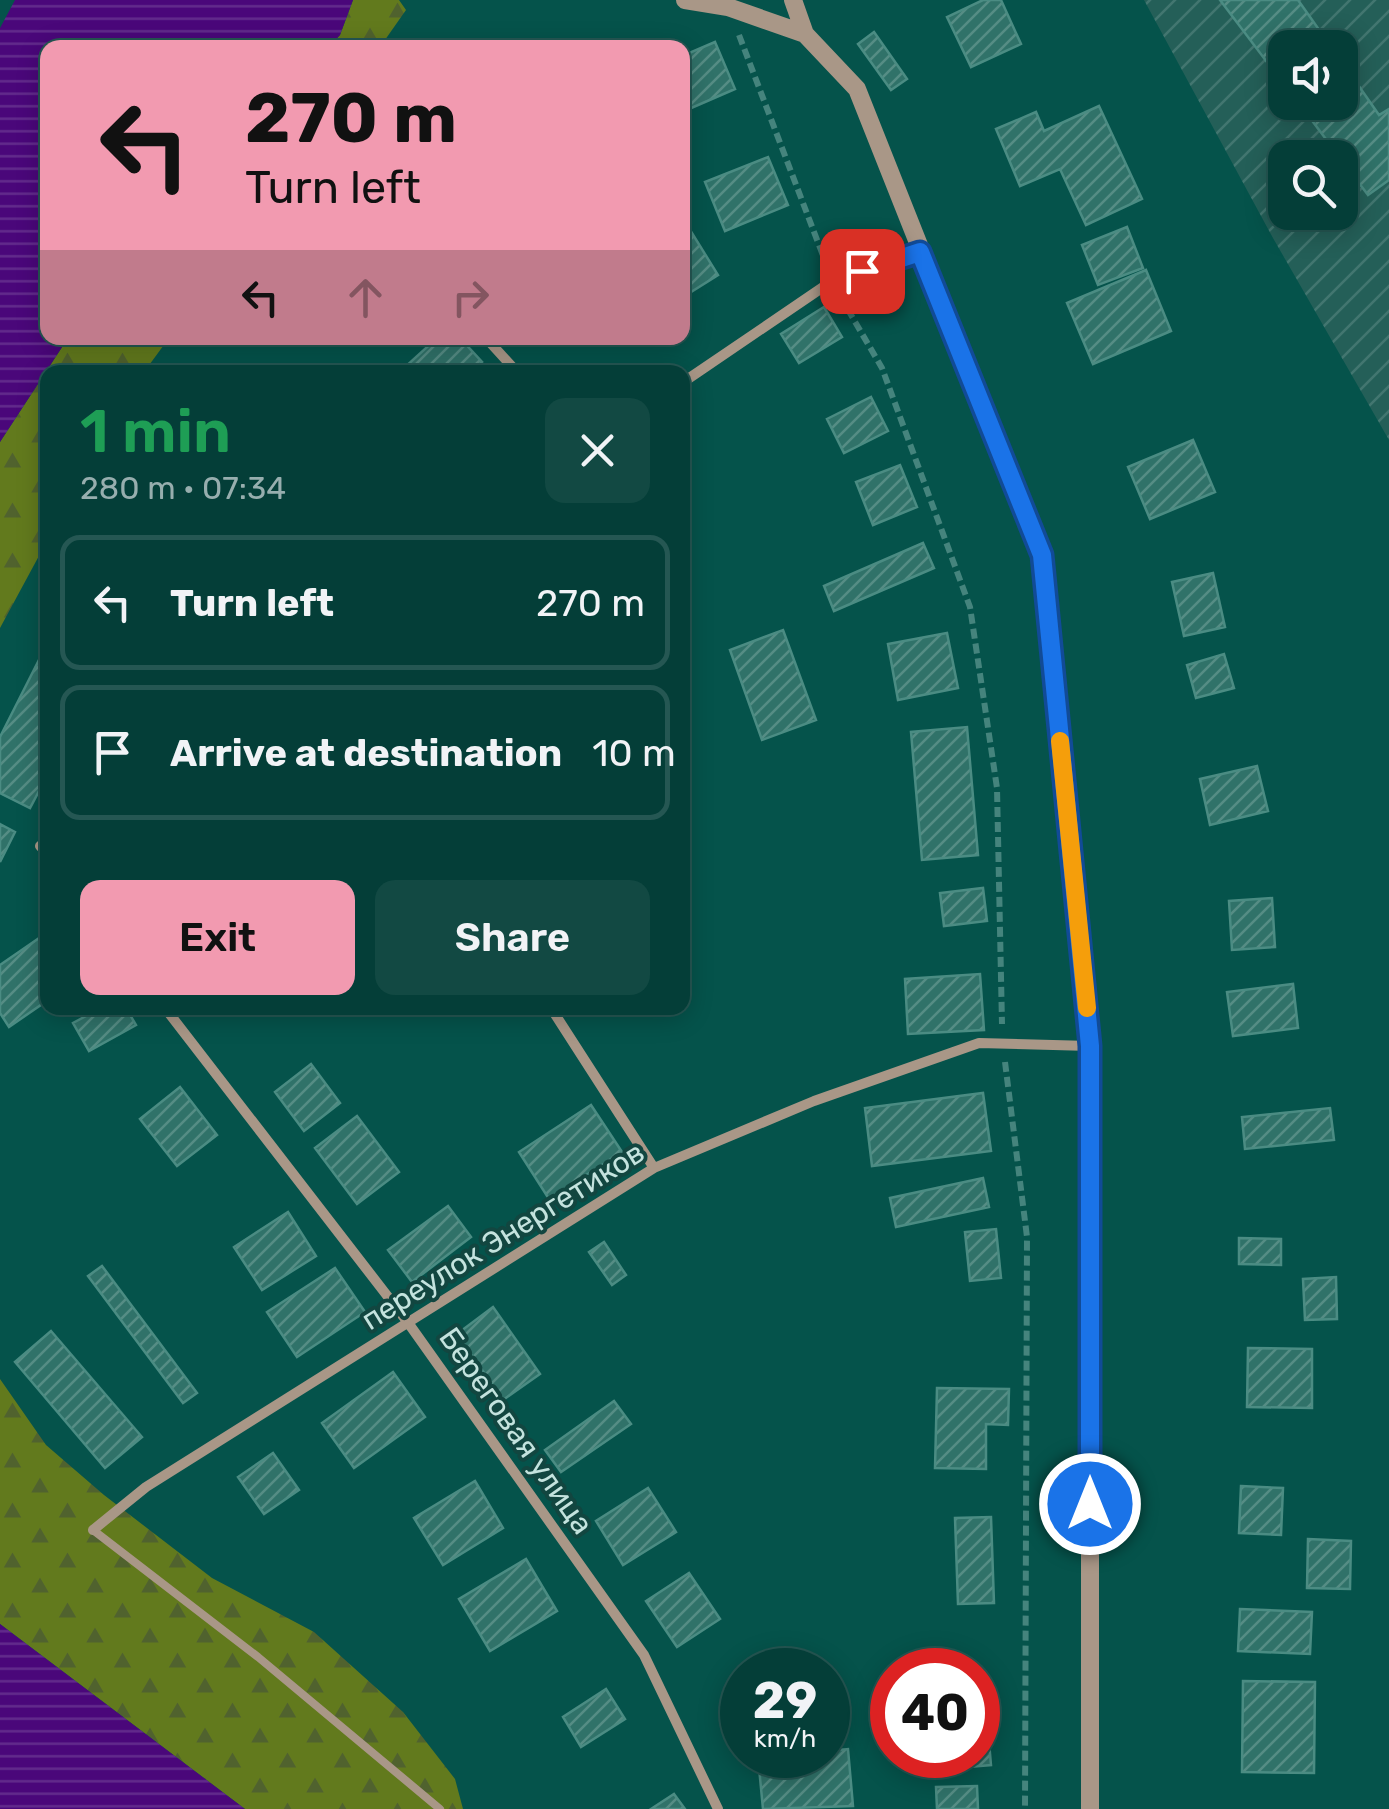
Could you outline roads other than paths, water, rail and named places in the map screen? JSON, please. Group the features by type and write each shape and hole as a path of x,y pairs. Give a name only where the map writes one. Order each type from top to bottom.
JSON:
{"street":[{"path":"685,0 728,8 805,34"},
{"path":"793,0 805,34 857,89 1042,555 1090,1046 1090,1809"},
{"path":"690,379 832,281 920,252"},
{"path":"492,345 510,365"},
{"name":"Береговая улица","path":"170,1015 410,1324 644,1655 718,1809"},
{"path":"556,1015 654,1168"},
{"name":"переулок Энергетиков","path":"92,1530 146,1487 654,1168 833,1094 979,1044 1090,1046"}],"lane":[{"path":"92,1530 258,1657 440,1809"}]}
